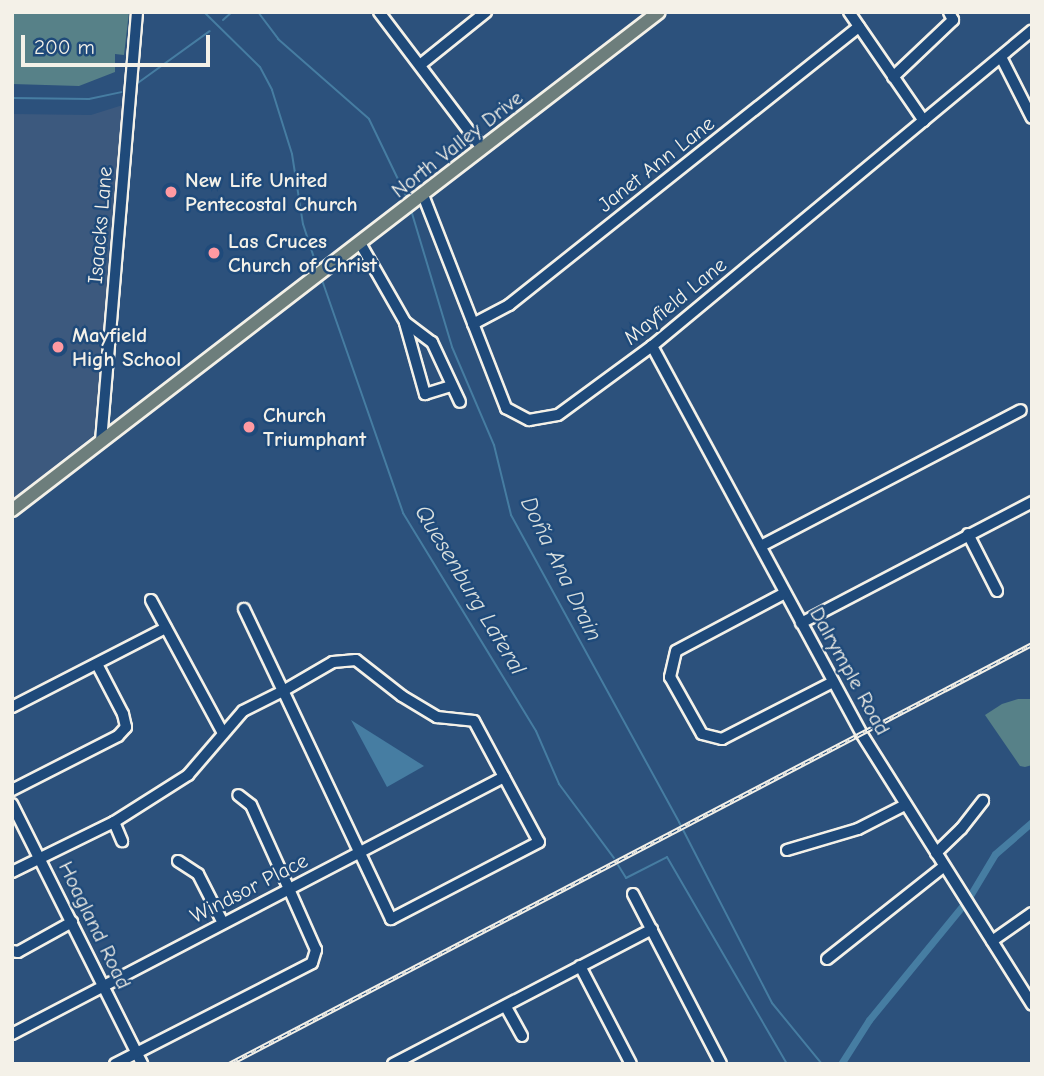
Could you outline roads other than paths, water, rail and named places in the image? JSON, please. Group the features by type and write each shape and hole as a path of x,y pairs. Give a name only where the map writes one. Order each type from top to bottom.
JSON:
{"main road":[{"name":"North Valley Drive","path":"12,510 659,12"}],"street":[{"name":"Isaacks Lane","path":"101,441 137,12"},
{"path":"379,12 482,148"},
{"path":"420,65 486,12"},
{"path":"849,12 924,121"},
{"path":"893,77 953,20 949,12"},
{"name":"Janet Ann Lane","path":"474,324 509,305 859,27"},
{"name":"Mayfield Lane","path":"420,197 506,408 529,420 558,415 652,346 1032,31"},
{"path":"1001,57 1032,118"},
{"path":"360,243 405,322 425,394 453,386"},
{"path":"405,322 432,342 460,402"},
{"name":"Dalrymple Road","path":"652,346 833,682 943,867 1032,1005"},
{"path":"761,546 1021,410"},
{"path":"802,622 1032,502"},
{"path":"968,534 997,591"},
{"path":"785,593 676,651 670,677 702,734 722,739 833,682"},
{"path":"151,600 223,733"},
{"path":"12,872 114,822 188,775 243,711 284,691 333,662 356,660 402,696 437,717 474,721 539,842 391,919 284,691 244,609"},
{"path":"12,707 166,628"},
{"path":"12,790 118,736 126,727 123,714 97,664"},
{"name":"Windsor Place","path":"12,1034 504,777"},
{"path":"116,1064 312,963 316,950 251,805 238,795"},
{"path":"936,853 961,829 983,801"},
{"name":"Hoagland Road","path":"12,804 142,1064"},
{"path":"787,850 858,829 905,804"},
{"path":"114,822 122,841"},
{"path":"178,861 198,874 223,923"},
{"path":"827,959 943,867"},
{"path":"633,894 721,1064"},
{"path":"992,941 1032,913"},
{"path":"12,951 18,952 72,922"},
{"path":"393,1064 652,929"},
{"path":"147,949 153,961"},
{"path":"580,966 631,1064"},
{"path":"506,1007 522,1036"}],"waterway":[{"name":"Quesenburg Lateral","path":"204,12 260,67 272,90 292,154 303,224 317,267"},
{"path":"223,20 232,12"},
{"name":"Doña Ana Drain","path":"258,12 278,39 369,119 407,198"},
{"path":"135,85 210,31"},
{"path":"12,98 89,99 121,92"},
{"name":"Doña Ana Drain","path":"411,210 452,347 494,445 511,515 679,822 772,1003 822,1064"},
{"name":"Quesenburg Lateral","path":"322,280 403,513 536,731 559,784 614,858"},
{"path":"968,899 995,854 1032,822"},
{"name":"Quesenburg Lateral","path":"618,865 626,878 667,857 787,1064"},
{"path":"841,1064 869,1020 963,905"}],"railway":[{"path":"229,1064 1032,644"}],"place":[{"name":"New Life United Pentecostal Church","path":"171,192"},
{"name":"Las Cruces Church of Christ","path":"214,253"},
{"name":"Mayfield High School","path":"58,347"},
{"name":"Church Triumphant","path":"249,427"}]}
